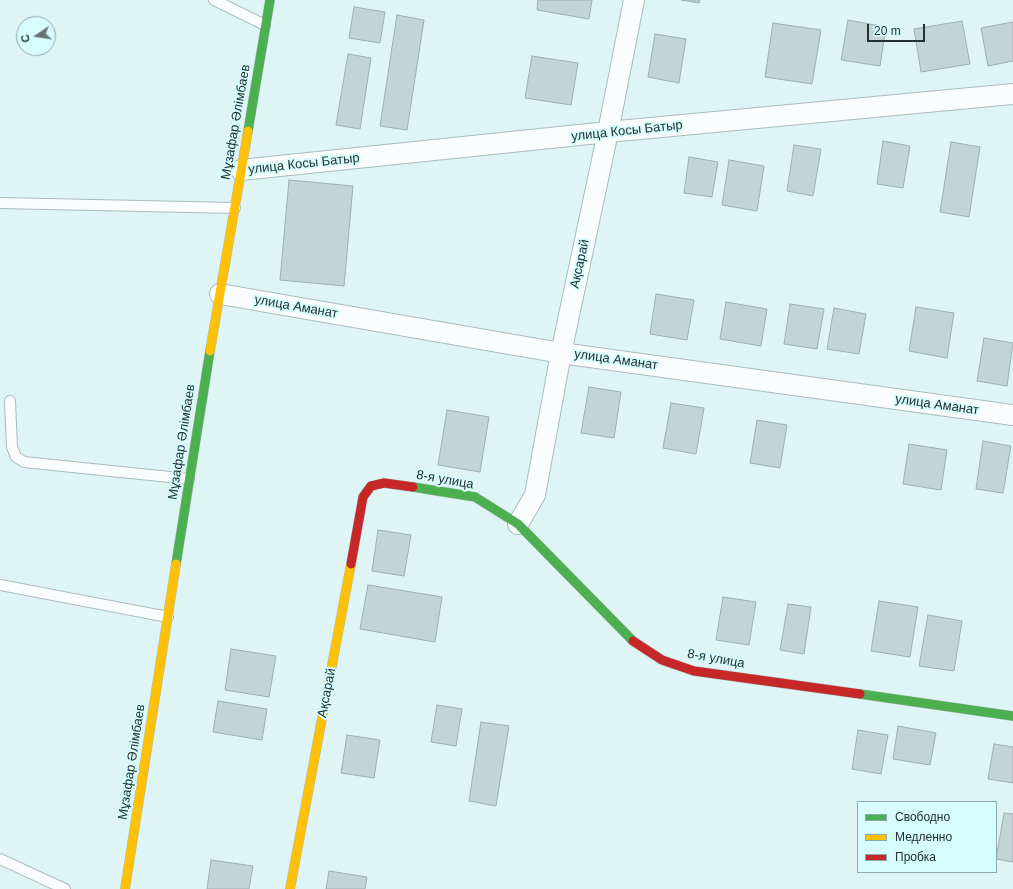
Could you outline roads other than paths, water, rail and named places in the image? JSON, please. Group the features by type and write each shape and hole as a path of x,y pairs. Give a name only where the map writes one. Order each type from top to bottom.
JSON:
{"street":[{"name":"Мұзафар Әлімбаев","path":"125,889 189,479 270,0"},
{"name":"Ақсарай","path":"518,524 535,495 561,353 608,132 634,0"},
{"name":"улица Косы Батыр","path":"241,170 608,132 1013,94"},
{"name":"улица Аманат","path":"220,294 561,353 1013,415"},
{"name":"8-я улица","path":"363,497 371,486 384,483 475,497 518,524 631,640 662,660 694,671 1013,716"},
{"name":"Ақсарай","path":"290,889 363,497"}],"lane":[{"path":"214,0 265,25"},
{"path":"0,203 235,208"},
{"path":"10,400 12,447 16,457 24,462 189,479"},
{"path":"0,585 168,617"},
{"path":"0,859 66,889"}]}
